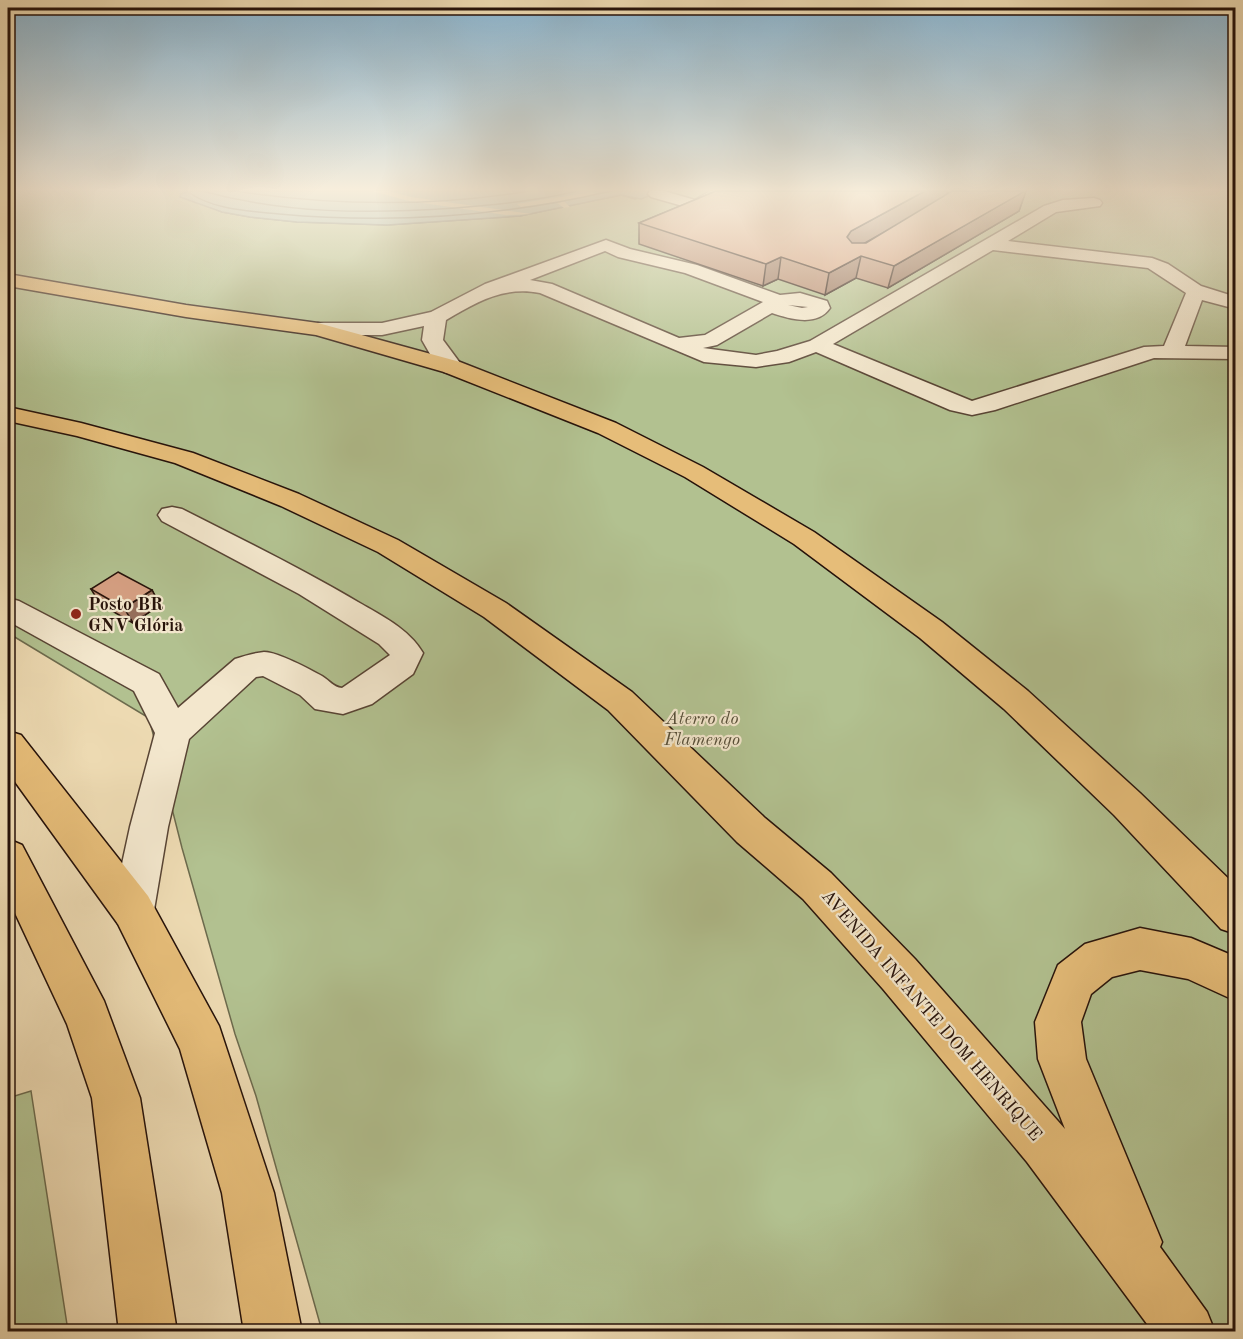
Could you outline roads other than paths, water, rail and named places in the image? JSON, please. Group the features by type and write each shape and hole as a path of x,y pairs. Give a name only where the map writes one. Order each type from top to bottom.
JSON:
{"main road":[{"path":"8,280 186,311 318,329 452,367 607,428 694,472 804,538 931,630 1016,700 1127,804 1236,915"},
{"name":"AVENIDA INFANTE DOM HENRIQUE","path":"8,414 81,430 184,458 290,501 377,540 495,610 620,701 751,830 817,885 892,966 1045,1144 1149,1278 1187,1332"},
{"path":"8,745 133,910 202,1043 248,1193 273,1332"},
{"path":"8,857 88,1017 116,1098 147,1332"},
{"path":"1149,1278 1062,1059 1058,1022 1074,980 1100,959 1140,949 1191,959 1236,979"}],"lane":[{"path":"318,329 382,329 437,317 468,298 584,253"},
{"path":"572,274 623,253"},
{"path":"626,253 691,269 775,303 710,341 676,344"},
{"path":"492,288 528,285 545,288 704,356 756,361 781,357 817,345 973,253"},
{"path":"1070,253 1152,263 1162,267 1196,291 1236,303"},
{"path":"1173,351 1196,291"},
{"path":"437,317 430,334 434,347 445,356 452,367"},
{"path":"817,345 958,405 972,408 1152,352 1236,353"},
{"path":"133,910 149,827 173,734 247,667 266,663 312,686 327,700 343,701 360,695 400,666 407,653 390,636 310,586 172,515"},
{"path":"8,608 147,683 173,734"}],"place":[{"name":"Posto BR GNV Glória","path":"76,614"}],"park label":[{"name":"Aterro do Flamengo","path":"702,728"}]}
